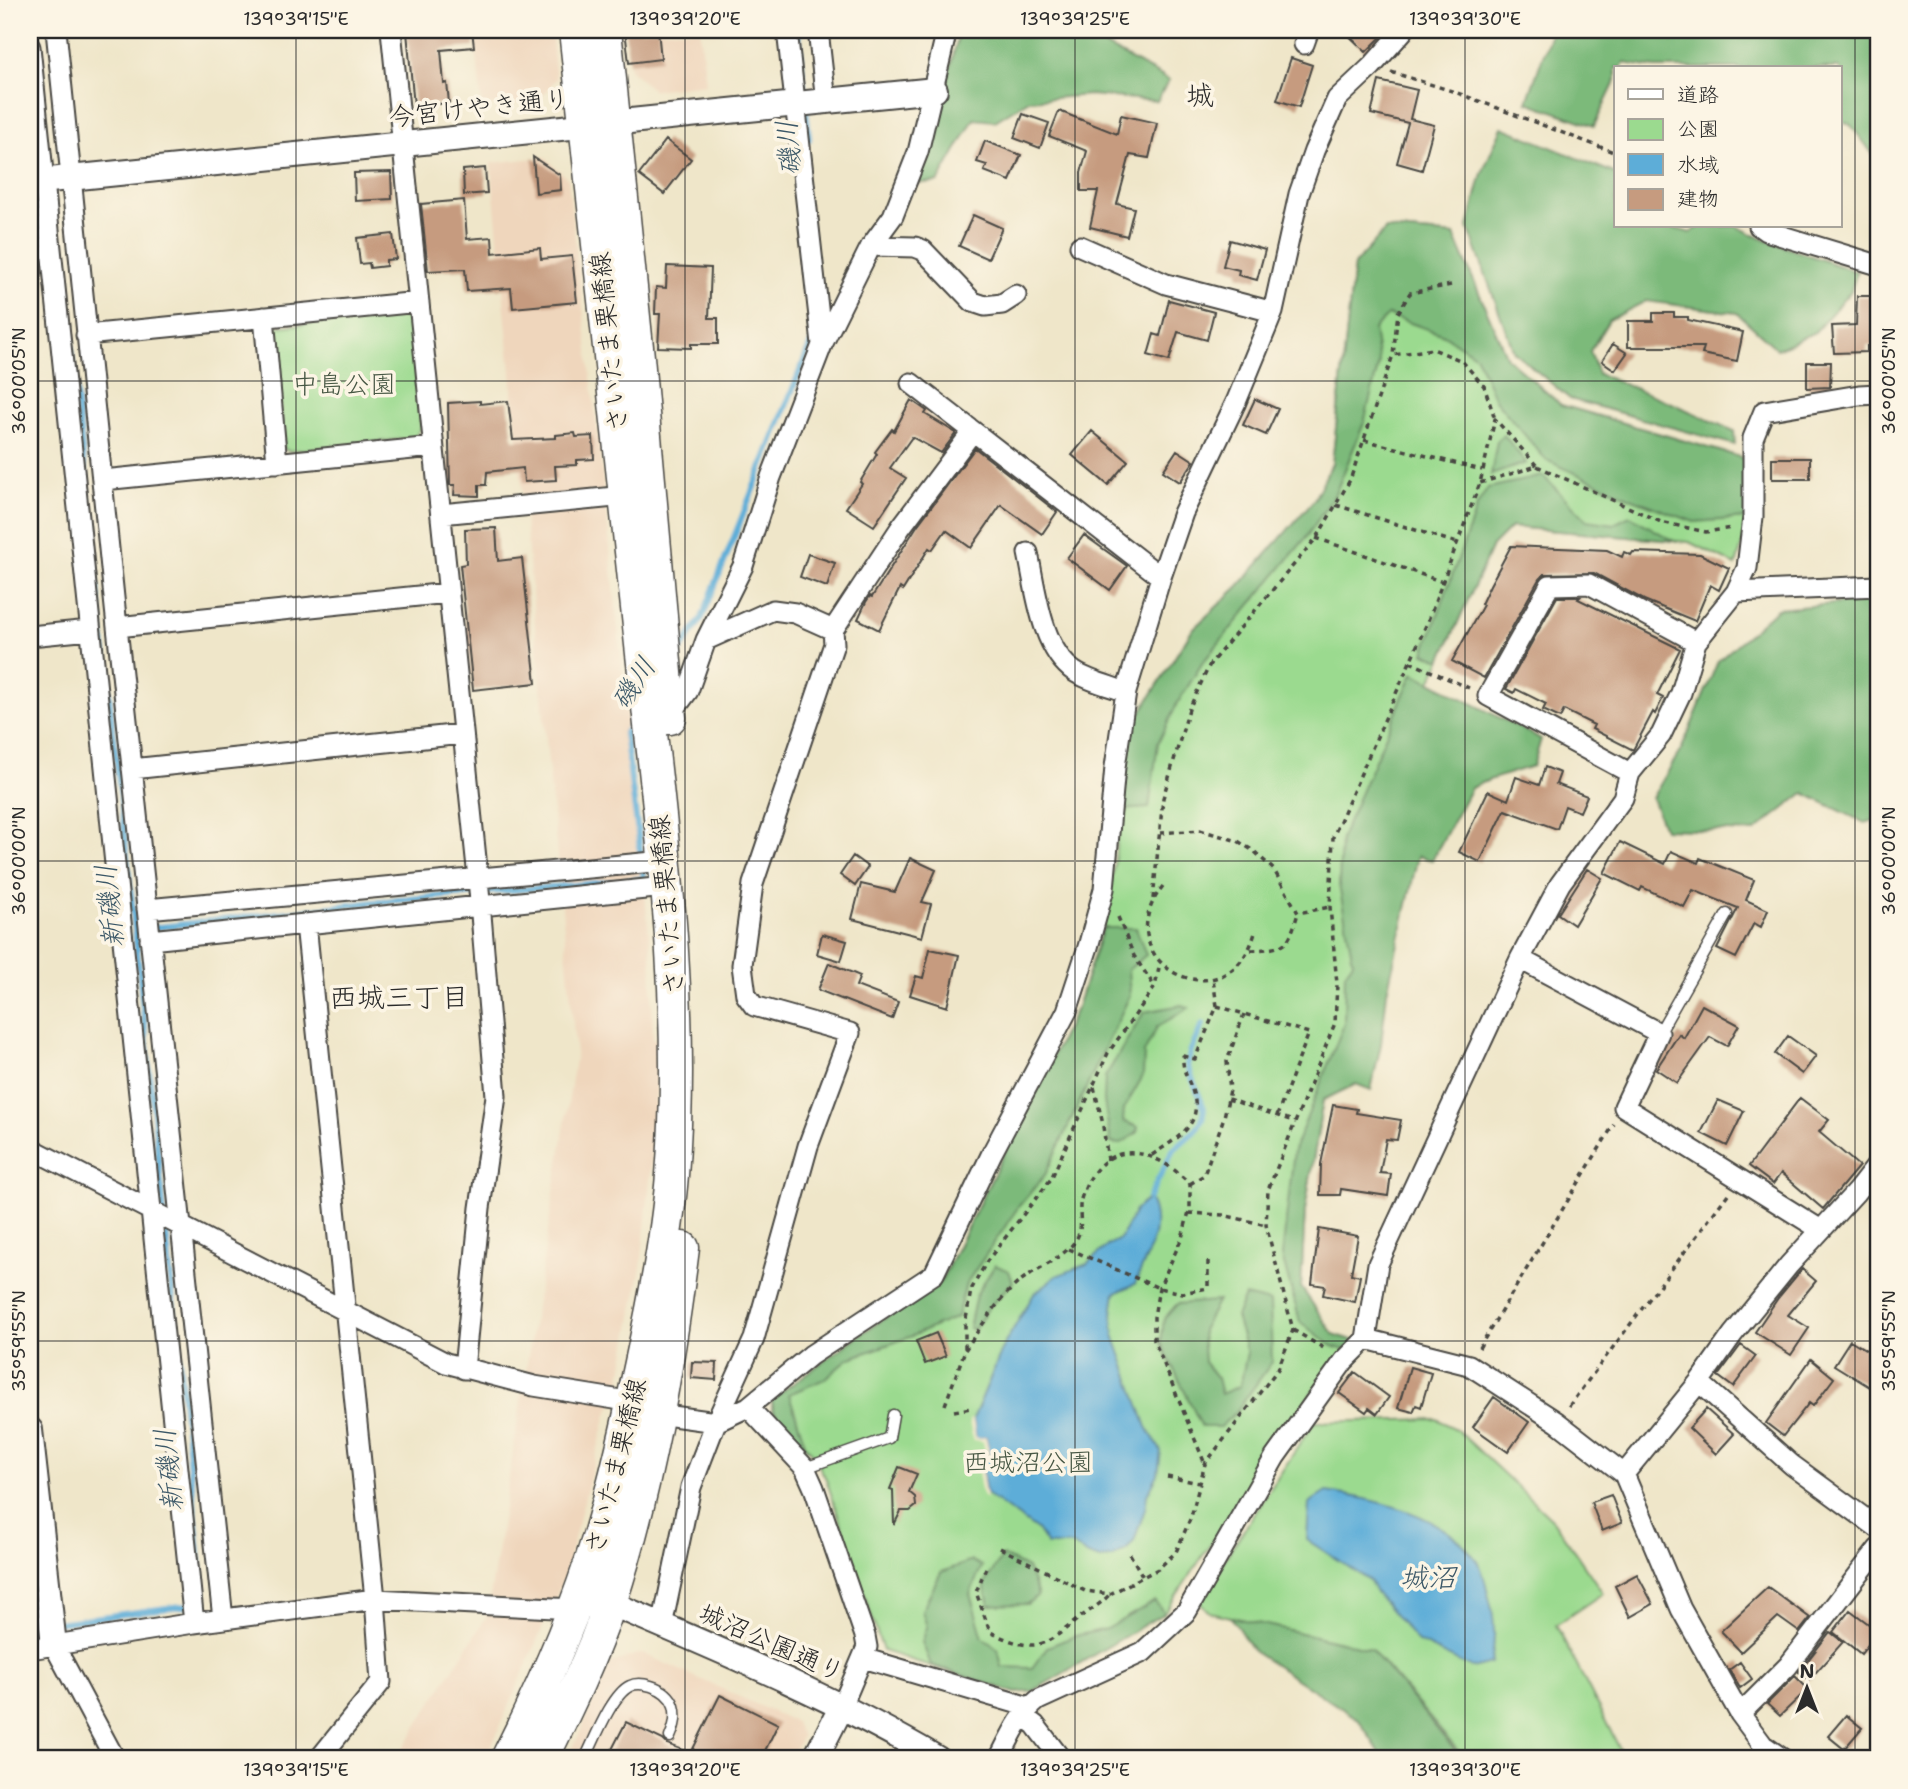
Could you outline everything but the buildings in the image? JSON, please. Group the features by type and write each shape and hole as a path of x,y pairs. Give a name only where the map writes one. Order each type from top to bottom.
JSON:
{"main road":[{"name":"さいたま栗橋線","path":"507,1759 574,1609 598,1541 618,1468 646,1408 650,1322 672,1179 677,1090 675,1011 664,874 575,30"},
{"name":"さいたま栗橋線","path":"542,1759 587,1663 610,1603 626,1549 646,1408 686,1227 697,1090 689,919 616,122 605,30"}],"street":[{"path":"56,30 223,1619"},
{"path":"391,30 478,878 496,1096 480,1208 464,1369"},
{"path":"787,30 822,345"},
{"path":"818,30 826,102"},
{"path":"670,715 688,691 706,640 743,566 771,477 822,345 871,246 894,216 918,152 935,90 947,30"},
{"path":"30,1148 446,1363 534,1385 716,1422 748,1407 811,1355 934,1274 992,1153 1067,1011 1104,889 1115,767 1126,692 1183,513 1236,402 1273,312 1299,194 1314,151 1337,99 1373,66 1404,30"},
{"path":"30,47 37,181 90,630 194,1623"},
{"name":"今宮けやき通り","path":"37,181 935,90"},
{"path":"1761,228 1766,232 1878,265"},
{"path":"871,246 915,247 923,250 973,302 985,306 1002,304 1016,295"},
{"path":"1080,246 1166,284 1273,312"},
{"path":"86,335 419,302"},
{"path":"264,317 277,463"},
{"path":"911,383 1161,577"},
{"path":"999,1759 1026,1712 1038,1700 1143,1652 1187,1611 1275,1457 1344,1361 1366,1339 1378,1264 1520,959 1560,884 1623,799 1630,773 1661,735 1681,694 1696,642 1736,592 1747,569 1752,526 1753,438 1764,411 1878,394"},
{"path":"662,1626 691,1487 716,1422 754,1339 808,1146 850,1033 754,1006 746,995 742,965 750,904 760,860 834,644 833,630 901,527 973,431"},
{"path":"103,480 433,447"},
{"path":"441,514 625,496"},
{"path":"1028,553 1044,623 1054,651 1075,672 1126,692"},
{"path":"1630,773 1488,696 1550,585 1589,584 1696,642"},
{"path":"1736,592 1878,586"},
{"path":"117,627 448,593"},
{"path":"706,640 773,610 795,613 833,630"},
{"path":"30,636 90,630"},
{"path":"132,769 463,734"},
{"path":"147,909 478,878 664,874"},
{"path":"150,940 480,905 664,874"},
{"path":"306,924 375,1599 381,1682 321,1759"},
{"path":"1520,959 1659,1033 1625,1107 1821,1230"},
{"path":"1624,1474 1789,1265 1878,1164"},
{"path":"1366,1339 1469,1365 1557,1422 1624,1474 1681,1609 1740,1714 1762,1745 1783,1759"},
{"path":"1699,1382 1792,1465 1878,1528"},
{"path":"748,1407 805,1468 865,1636 867,1647 863,1658 815,1759"},
{"path":"30,1430 54,1641 115,1759"},
{"path":"1740,1714 1788,1666 1878,1549"},
{"path":"30,1649 54,1641 375,1599 574,1609 610,1603"},
{"name":"城沼公園通り","path":"610,1603 754,1664 842,1706 938,1759"},
{"path":"863,1658 1026,1712 1061,1759"}],"lane":[{"path":"1659,1033 1727,914"},
{"path":"805,1468 889,1438 894,1415"},
{"path":"585,1759 610,1707 629,1686 643,1684 664,1690 671,1699 675,1714 670,1737"}],"path":[{"path":"1373,66 1455,92 1614,152"},
{"path":"1255,933 1251,950 1238,967 1213,979 1198,981 1177,976 1160,963 1148,943 1146,921 1153,899 1163,799 1189,709 1210,664 1316,538 1350,480 1393,355 1398,313 1410,293 1451,285"},
{"path":"1393,355 1433,349 1462,361 1484,386 1495,419 1538,466 1661,522 1706,531 1752,526"},
{"path":"986,1568 976,1592 990,1632 1017,1645 1039,1646 1056,1638 1110,1594 1158,1569 1176,1552 1191,1517 1205,1464 1278,1369 1293,1330 1266,1225 1268,1190 1335,1023 1337,984 1330,907 1334,838 1443,582 1480,483 1495,419"},
{"path":"1364,440 1482,470"},
{"path":"1480,483 1538,466"},
{"path":"1336,505 1457,543"},
{"path":"1316,538 1443,582"},
{"path":"1410,662 1488,696"},
{"path":"1160,833 1200,830 1238,841 1274,870 1298,913 1291,937 1279,948 1251,950"},
{"path":"1153,899 1163,886"},
{"path":"1115,905 1134,956 1145,976 1155,987"},
{"path":"1298,913 1330,907"},
{"path":"965,1350 965,1325 971,1290 987,1261 1051,1179 1108,1053 1155,987 1160,963"},
{"path":"1152,1155 1189,1128 1196,1108 1193,1091 1183,1070 1183,1056 1195,1059 1217,1006 1213,979"},
{"path":"1217,1006 1309,1033 1277,1116"},
{"path":"1190,1184 1204,1175 1230,1090 1227,1060 1244,1014"},
{"path":"1094,1087 1108,1160"},
{"path":"1228,1099 1296,1122"},
{"path":"1469,1365 1625,1107"},
{"path":"945,1405 965,1350 992,1310 1019,1282 1069,1249 1082,1228 1080,1198 1093,1175 1108,1160 1137,1151 1152,1155 1174,1167 1190,1184 1189,1213 1182,1238 1159,1289 1154,1318 1154,1340 1205,1464"},
{"path":"1557,1422 1741,1178"},
{"path":"1189,1213 1223,1215 1266,1225"},
{"path":"1069,1249 1141,1282 1182,1293 1208,1288 1208,1258"},
{"path":"1293,1330 1344,1361"},
{"path":"954,1411 971,1408"},
{"path":"1167,1477 1200,1483"},
{"path":"1000,1548 1085,1591 1110,1594"},
{"path":"1130,1554 1143,1577"}],"shaded area":[{"path":"474,30 551,30 556,79 537,102 482,106"},
{"path":"625,30 700,30 706,84 653,90 630,70"},
{"path":"545,157 568,179 604,489 651,955 653,1039 659,1039 652,1159 641,1266 618,1394 607,1414 563,1580 486,1759 396,1759 487,1616 576,1054 491,163"},
{"path":"642,1653 795,1722 802,1736 790,1759 568,1759 611,1663"}],"green space":[{"path":"960,30 1076,30 1169,80 1157,101 1090,95 1029,100 995,121 974,119 938,182 919,183"},
{"path":"1552,30 1878,30 1878,161 1850,124 1842,122 1842,66 1643,66 1624,63 1622,66 1614,66 1614,84 1594,126 1527,102"},
{"path":"1502,127 1614,173 1614,228 1673,228 1691,233 1697,228 1740,228 1765,240 1857,272 1851,291 1815,332 1777,349 1737,313 1646,301 1609,320 1590,351 1598,374 1734,431 1735,445 1570,399 1514,352 1468,227 1482,173"},
{"name":"西城沼公園","path":"1386,229 1454,235 1507,358 1561,405 1747,459 1748,525 1736,565 1689,542 1511,527 1492,546 1441,660 1406,728 1356,1084 1323,1100 1305,1210 1301,1287 1333,1334 1355,1341 1322,1377 1164,1613 1033,1691 1016,1693 883,1651 826,1479 811,1451 789,1432 772,1411 772,1399 941,1280 1077,1007 1106,917 1115,859 1126,736 1192,630 1239,586 1314,500 1332,464 1354,265"},
{"path":"1386,229 1454,235 1507,358 1561,405 1747,459 1748,518 1694,522 1633,499 1546,460 1495,400 1476,356 1444,335 1388,315 1374,329 1379,363 1364,423 1335,494 1305,539 1203,662 1177,704 1158,743 1149,808 1120,810 1126,736 1192,630 1239,586 1314,500 1332,464 1354,265"},
{"name":"中島公園","path":"401,315 408,318 412,329 421,428 414,438 289,451 284,449 274,327"},
{"path":"1504,435 1526,463 1491,475 1497,441"},
{"path":"1543,476 1587,520 1614,524 1630,516 1674,541 1511,527 1492,546 1441,660 1424,653 1478,504 1488,488"},
{"path":"1878,600 1878,819 1865,823 1804,793 1754,832 1664,829 1652,798 1682,748 1718,661 1777,609"},
{"path":"1413,673 1541,739 1533,766 1471,788 1432,860 1418,856 1387,992 1381,1044 1371,1090 1356,1084 1323,1100 1305,1210 1301,1287 1333,1334 1355,1341 1344,1350 1332,1346 1300,1322 1282,1256 1294,1150 1344,1024 1345,973 1353,962 1339,885 1341,838"},
{"path":"1103,928 1136,928 1146,955 1128,970 1130,995 1045,1175 1019,1206 966,1284 957,1317 848,1359 825,1379 789,1394 806,1447 779,1420 772,1399 858,1336 941,1281 1077,1007"},
{"path":"1182,1005 1189,1008 1157,1027 1144,1053 1143,1076 1124,1109 1123,1121 1138,1127 1137,1133 1120,1144 1111,1143 1104,1101 1105,1077 1144,1012"},
{"path":"995,1265 1009,1271 1013,1282 989,1307 974,1330 969,1328 976,1295"},
{"path":"1245,1296 1270,1302 1272,1362 1236,1412 1220,1427 1202,1427 1161,1343 1164,1319 1177,1304 1218,1301 1202,1330 1204,1362 1217,1378 1221,1394 1240,1386 1247,1353 1236,1317"},
{"path":"1437,1419 1456,1429 1553,1520 1603,1593 1556,1625 1625,1759 1465,1759 1371,1649 1209,1612 1198,1600 1314,1422"},
{"path":"1003,1556 1027,1568 1038,1595 1027,1604 989,1605 984,1584"},
{"path":"972,1561 982,1566 970,1594 983,1638 998,1649 1002,1667 1032,1668 1047,1647 1075,1636 1106,1629 1155,1601 1164,1613 1033,1691 1016,1693 931,1665 922,1642 927,1627 922,1611 941,1572"},
{"path":"1231,1617 1371,1649 1462,1759 1384,1759 1358,1719 1253,1651"}],"water":[{"path":"1149,1198 1155,1230 1149,1252 1135,1284 1115,1293 1112,1314 1114,1335 1147,1427 1161,1451 1158,1474 1147,1495 1134,1541 1112,1558 1100,1559 1072,1545 1047,1545 1037,1530 986,1494 980,1459 990,1457 986,1437 976,1439 973,1419 1005,1343 1034,1294 1056,1276 1087,1264 1108,1245 1120,1239 1136,1209"},
{"name":"城沼","path":"1326,1492 1367,1499 1410,1512 1431,1521 1465,1546 1482,1570 1490,1603 1494,1629 1491,1663 1472,1668 1418,1642 1376,1593 1370,1581 1307,1540 1309,1503"}],"pier":[{"path":"973,1419 976,1438 986,1437 990,1457 980,1459 986,1499 982,1495 976,1459 986,1454 983,1441 973,1440 969,1420"}],"waterway":[{"name":"新磯川","path":"37,30 39,49"},
{"name":"磯川","path":"798,30 805,98"},
{"name":"磯川","path":"806,108 809,139"},
{"name":"新磯川","path":"57,1623 204,1603 135,930 62,265"},
{"name":"磯川","path":"676,657 702,618 815,333"},
{"name":"磯川","path":"151,928 375,902 644,879 625,733 637,715"},
{"path":"1149,1198 1173,1150 1196,1130 1202,1120 1204,1108 1187,1065 1203,1024"},
{"name":"新磯川","path":"30,1626 46,1624"}],"district":[{"name":"城","path":"1200,95"},
{"name":"西城三丁目","path":"399,997"}]}
